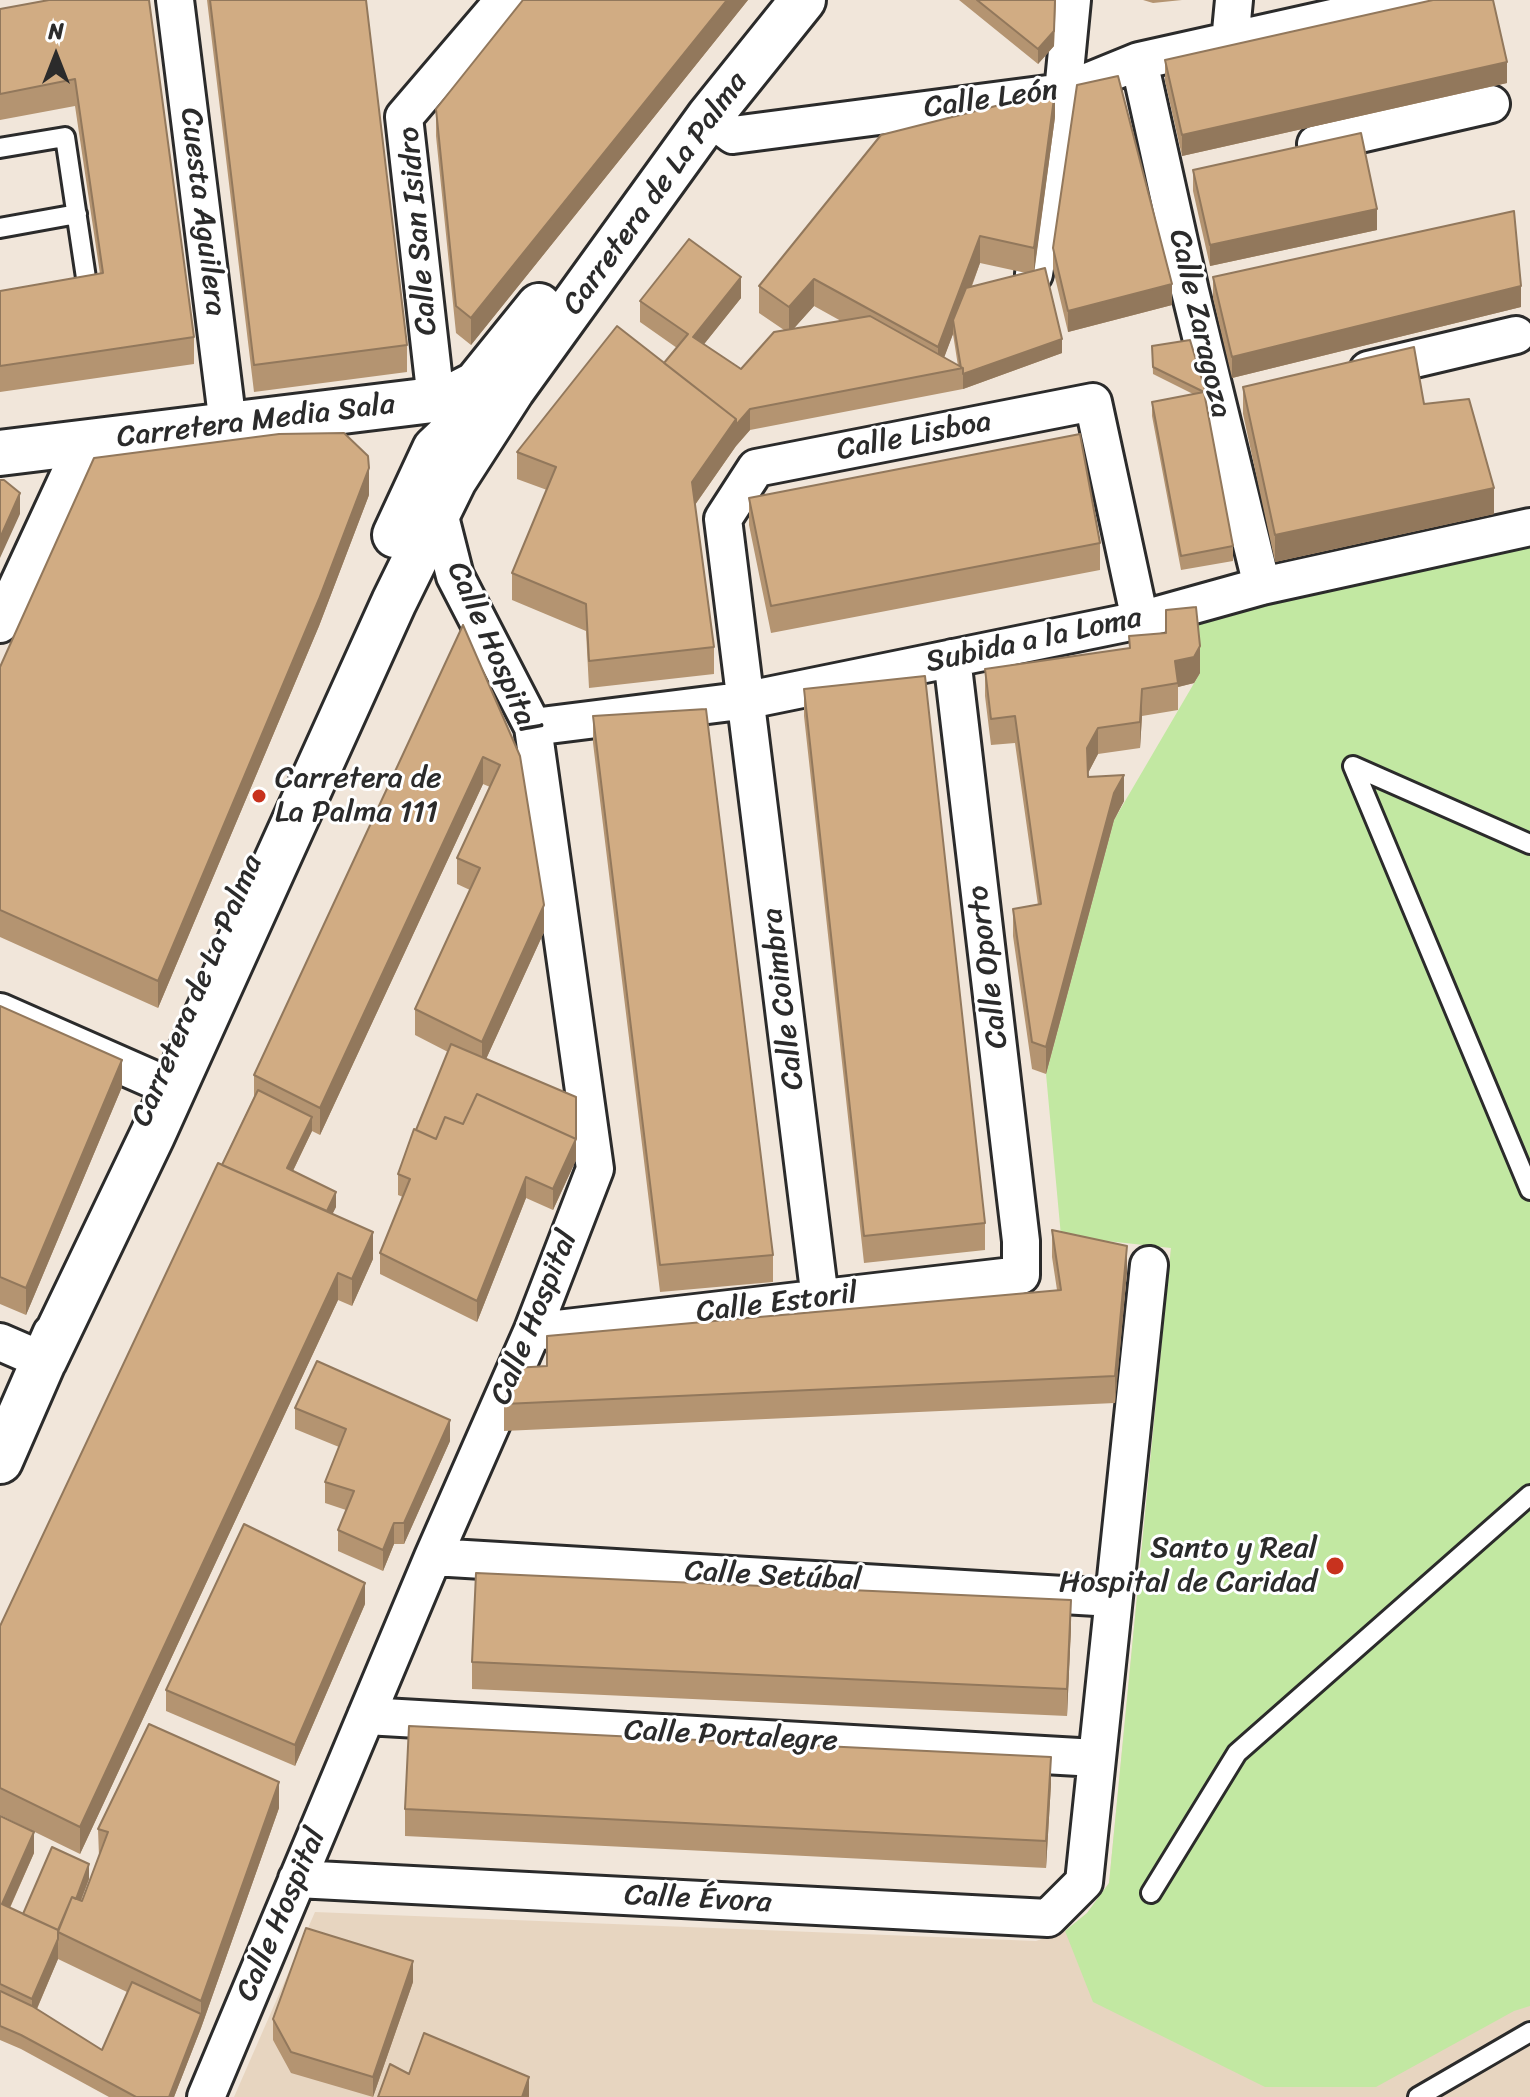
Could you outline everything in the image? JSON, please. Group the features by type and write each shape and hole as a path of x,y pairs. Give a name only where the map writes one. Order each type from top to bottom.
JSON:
{"main road":[{"name":"Carretera de La Palma","path":"0,1461 159,1082 423,507 512,390 709,117 803,0"},
{"path":"239,944 248,902 445,458 443,417 458,396 476,384 543,301 709,117"},
{"name":"Carretera Media Sala","path":"0,453 333,413 443,417 512,390"},
{"path":"333,413 362,414 379,421 399,437 412,462 423,507"},
{"name":"Carretera de La Palma","path":"44,1361 141,1160 239,944 423,507 427,461 443,417"},
{"path":"141,1160 146,1133 163,1095 163,1085 159,1082"}],"street":[{"name":"Cuesta Aguilera","path":"175,0 228,425"},
{"name":"Calle San Isidro","path":"443,417 404,117 504,0"},
{"path":"1034,274 1063,92 1072,0"},
{"path":"1230,42 1234,0"},
{"name":"Calle León","path":"709,117 733,135 1063,92 1139,61 1413,0"},
{"name":"Calle Zaragoza","path":"1139,61 1181,175 1234,402 1262,586"},
{"path":"1290,150 1491,104"},
{"path":"1338,378 1516,335"},
{"name":"Calle Lisboa","path":"748,700 723,519 756,468 1093,402 1140,620"},
{"path":"0,624 84,443"},
{"name":"Calle Hospital","path":"206,2097 433,1557 532,1332 595,1169 533,727 423,507"},
{"name":"Subida a la Loma","path":"533,727 748,700 1140,620 1262,586 1530,527"},
{"name":"Calle Oporto","path":"952,658 1021,1241 1021,1275"},
{"name":"Calle Coimbra","path":"748,700 820,1299"},
{"path":"0,1012 159,1082"},
{"path":"1096,1758 1149,1265"},
{"name":"Calle Estoril","path":"532,1332 1021,1275"},
{"path":"0,1342 44,1361"},
{"name":"Calle Setúbal","path":"433,1557 1113,1598"},
{"name":"Calle Portalegre","path":"366,1716 1096,1758"},
{"name":"Calle Évora","path":"297,1879 1048,1918 1084,1882 1096,1758"}],"lane":[{"path":"0,148 65,137 89,298 74,300"},
{"path":"0,228 77,214"},
{"path":"1530,844 1353,766 1530,1190"},
{"path":"1151,1893 1237,1753 1530,1495"},
{"path":"1418,2097 1530,2032"}],"shaded area":[{"name":"Santo y Real Hospital de Caridad","path":"1530,542 1530,2097 234,2097 315,1912 1036,1941 1065,1931 1087,1913 1109,1883 1171,1248"}],"green space":[{"name":"Santo y Real Hospital de Caridad","path":"1530,542 1530,2006 1514,2011 1376,2087 1265,2087 1093,2002 1065,1931 1087,1913 1109,1883 1171,1248 1061,1236 1046,1074 1114,820 1200,673 1195,616"}],"building":[{"path":"49,0 149,0 194,337 0,366 0,291 103,273 75,79 0,94 0,9"},
{"path":"210,0 366,0 407,345 254,365"},
{"path":"523,0 727,0 471,318 456,306 436,109"},
{"path":"977,0 1055,0 1054,31 1038,49"},
{"path":"1433,0 1493,0 1507,62 1182,135 1165,60"},
{"path":"1118,76 1172,284 1068,311 1053,248 1077,85"},
{"path":"1055,91 1034,248 980,236 938,347 814,279 789,307 759,286 881,135"},
{"path":"1361,133 1377,209 1210,245 1193,170"},
{"path":"1514,211 1521,286 1232,357 1213,277"},
{"path":"689,239 741,277 693,337 741,369 774,332 870,316 963,368 750,409 736,425 736,419 664,363 688,334 640,301"},
{"path":"1045,268 1062,339 963,374 953,320 966,288"},
{"path":"617,326 736,419 692,482 714,647 589,661 586,604 512,573 556,467 517,452"},
{"path":"1190,340 1206,393 1153,367 1152,346"},
{"path":"1414,347 1424,404 1469,399 1494,488 1275,535 1243,387"},
{"path":"1204,392 1233,546 1181,556 1152,402"},
{"path":"344,433 368,456 369,468 319,599 158,981 0,910 0,667 94,458 279,434"},
{"path":"1080,434 1100,543 771,606 749,498"},
{"path":"0,480 20,493 0,538"},
{"path":"1196,607 1200,646 1194,657 1175,661 1178,683 1142,689 1140,722 1098,728 1087,748 1088,777 1124,775 1114,793 1046,1047 1032,1042 1013,909 1041,904 1015,716 991,719 985,669 1130,648 1129,636 1166,633 1166,610"},
{"path":"463,625 520,756 544,905 482,1042 415,1009 480,868 457,858 500,765 483,757 320,1108 254,1075"},
{"path":"925,676 985,1223 864,1236 804,689"},
{"path":"706,709 773,1255 660,1265 593,716"},
{"path":"0,1006 122,1060 26,1288 0,1277"},
{"path":"451,1044 576,1097 576,1139 477,1094 463,1124 445,1117 436,1139 416,1130"},
{"path":"258,1090 312,1117 287,1168 336,1192 327,1211 222,1165"},
{"path":"477,1094 576,1139 553,1189 526,1177 477,1301 380,1253 410,1179 398,1174 414,1129 436,1139 445,1117 463,1124"},
{"path":"218,1163 373,1232 352,1279 338,1273 80,1827 0,1788 0,1626"},
{"path":"1052,1230 1127,1246 1115,1376 504,1404 515,1368 547,1366 547,1336 1061,1290"},
{"path":"317,1361 450,1420 404,1523 394,1523 383,1550 338,1530 354,1491 325,1482 346,1429 295,1408"},
{"path":"244,1524 365,1583 295,1745 166,1690"},
{"path":"476,1573 1071,1600 1067,1689 472,1662"},
{"path":"149,1724 279,1782 201,2001 58,1932 72,1897 82,1901 108,1832 98,1829"},
{"path":"409,1726 1051,1757 1046,1841 405,1809"},
{"path":"0,1816 34,1832 2,1904 58,1930 58,1939 32,1999 0,1984"},
{"path":"52,1847 89,1864 76,1899 72,1897 58,1930 23,1914"},
{"path":"306,1928 413,1961 373,2077 291,2052 273,2019"},
{"path":"132,1982 201,2014 169,2097 136,2097 0,2026 0,1991 32,2006 102,2050"},
{"path":"424,2033 529,2077 522,2097 378,2097 390,2064 409,2074"}],"place":[{"name":"Carretera de La Palma 111","path":"259,796"},
{"name":"Santo y Real Hospital de Caridad","path":"1335,1566"}]}
